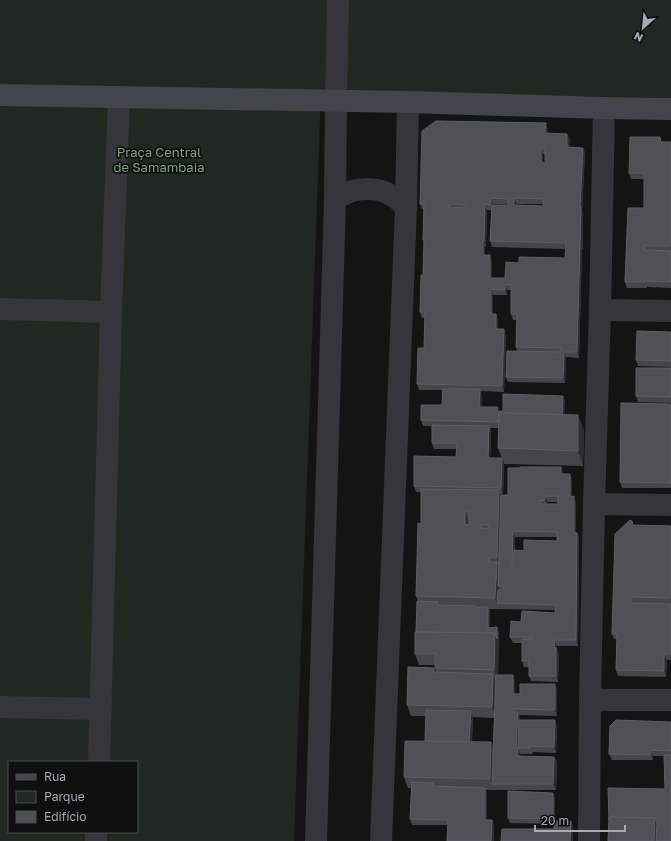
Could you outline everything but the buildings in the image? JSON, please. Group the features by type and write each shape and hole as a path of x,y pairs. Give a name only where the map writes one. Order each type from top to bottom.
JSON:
{"street":[{"path":"316,841 335,200 338,0"},
{"path":"0,95 336,100 671,109"},
{"path":"99,761 111,312 119,97"},
{"path":"381,841 406,207 408,102"},
{"path":"589,841 594,504 604,108"},
{"path":"335,200 344,194 362,189 370,189 391,195 406,207"},
{"path":"0,309 111,312"},
{"path":"600,310 671,311"},
{"path":"594,504 671,505"},
{"path":"590,700 671,700"},
{"path":"0,707 101,709"}],"green space":[{"name":"Praça Central de Samambaia","path":"0,0 671,0 671,98 321,91 294,841 0,841"}]}
